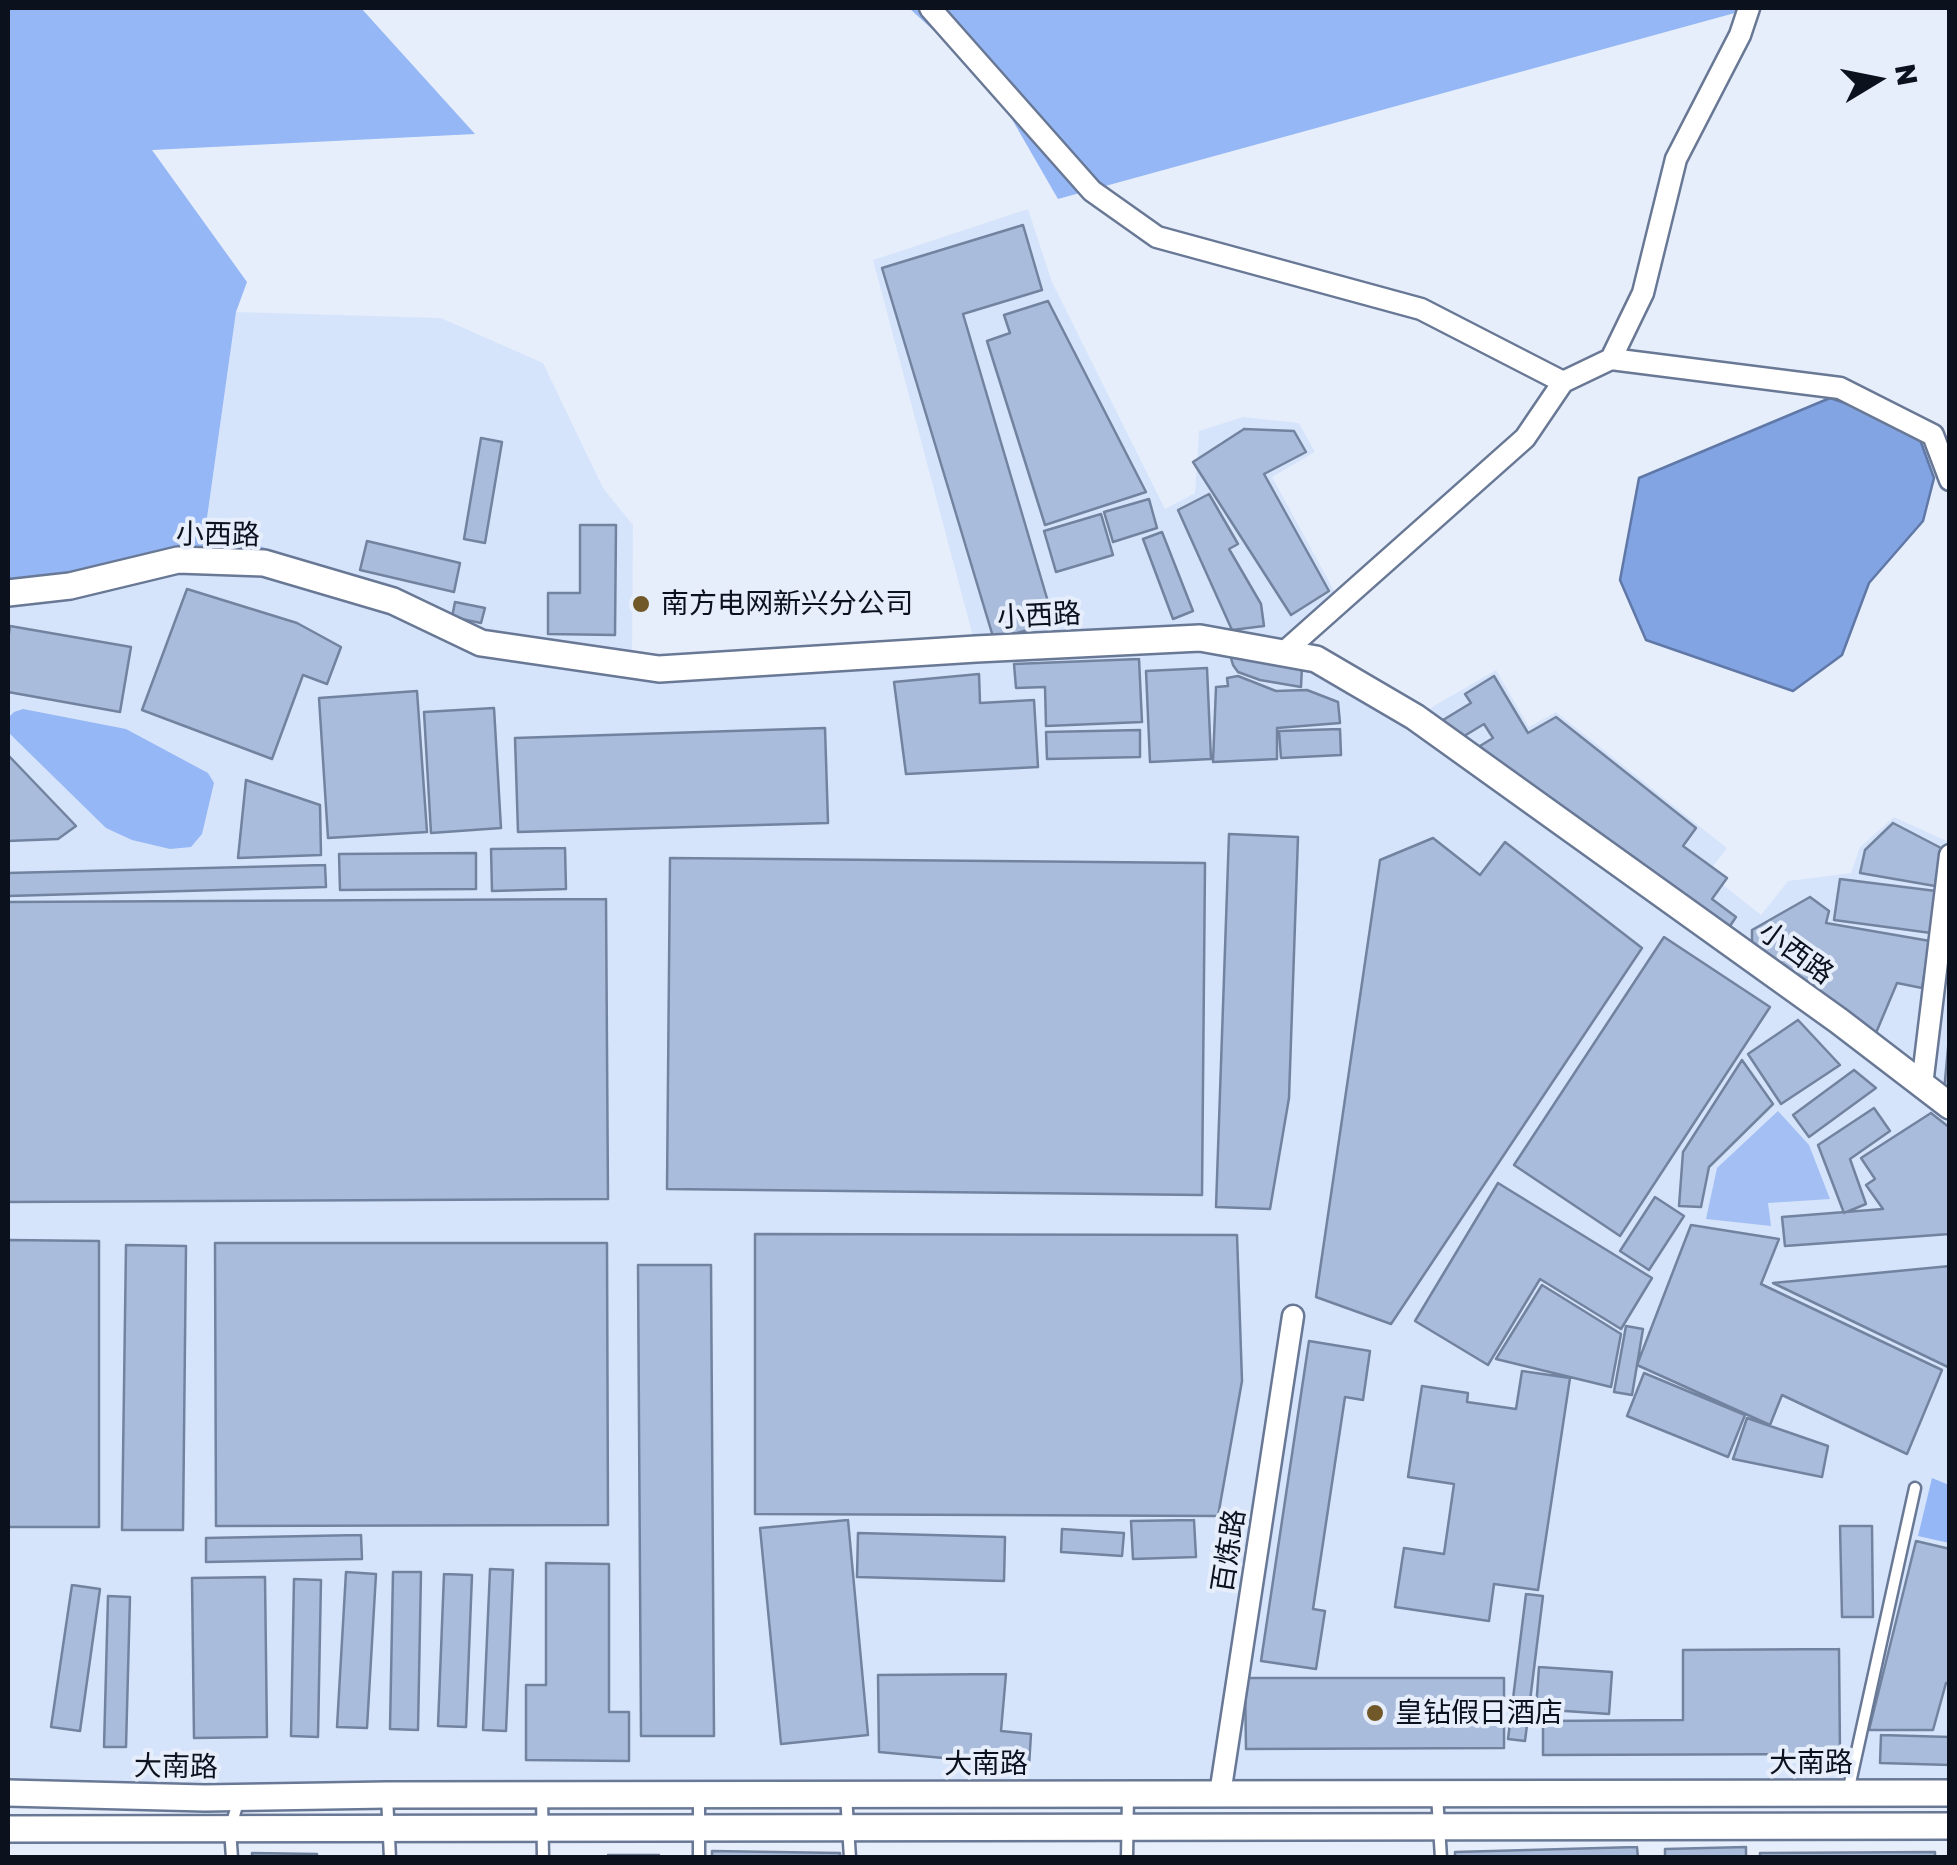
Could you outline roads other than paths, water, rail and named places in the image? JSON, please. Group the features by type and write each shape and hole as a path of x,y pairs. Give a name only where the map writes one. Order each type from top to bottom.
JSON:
{"street":[{"path":"930,8 1092,191 1157,237 1422,309 1563,382"},
{"path":"1611,359 1643,294 1676,159 1740,35 1749,8"},
{"path":"1283,653 1526,438 1563,382 1611,359 1840,388 1934,435 1950,480"},
{"name":"小西路","path":"8,592 70,586 178,560 264,563 394,601 481,643 659,669 1200,638 1316,659 1415,717 1839,1021 1950,1106"},
{"path":"1922,1085 1950,855"},
{"name":"百炼路","path":"1220,1794 1293,1316"},
{"name":"大南路","path":"1128,1794 1950,1793"},
{"name":"大南路","path":"8,1794 240,1798 1136,1794 1128,1794"},
{"path":"8,1829 1950,1826"}],"lane":[{"path":"1848,1794 1915,1488"},
{"path":"698,1794 698,1858"},
{"path":"846,1794 850,1858"},
{"path":"1128,1794 1128,1858"},
{"path":"1437,1794 1441,1858"},
{"path":"388,1795 390,1858"},
{"path":"542,1795 543,1858"},
{"path":"232,1858 230,1829 240,1798"}],"place":[{"name":"南方电网新兴分公司","path":"641,604"},
{"name":"皇钻假日酒店","path":"1375,1713"}]}
